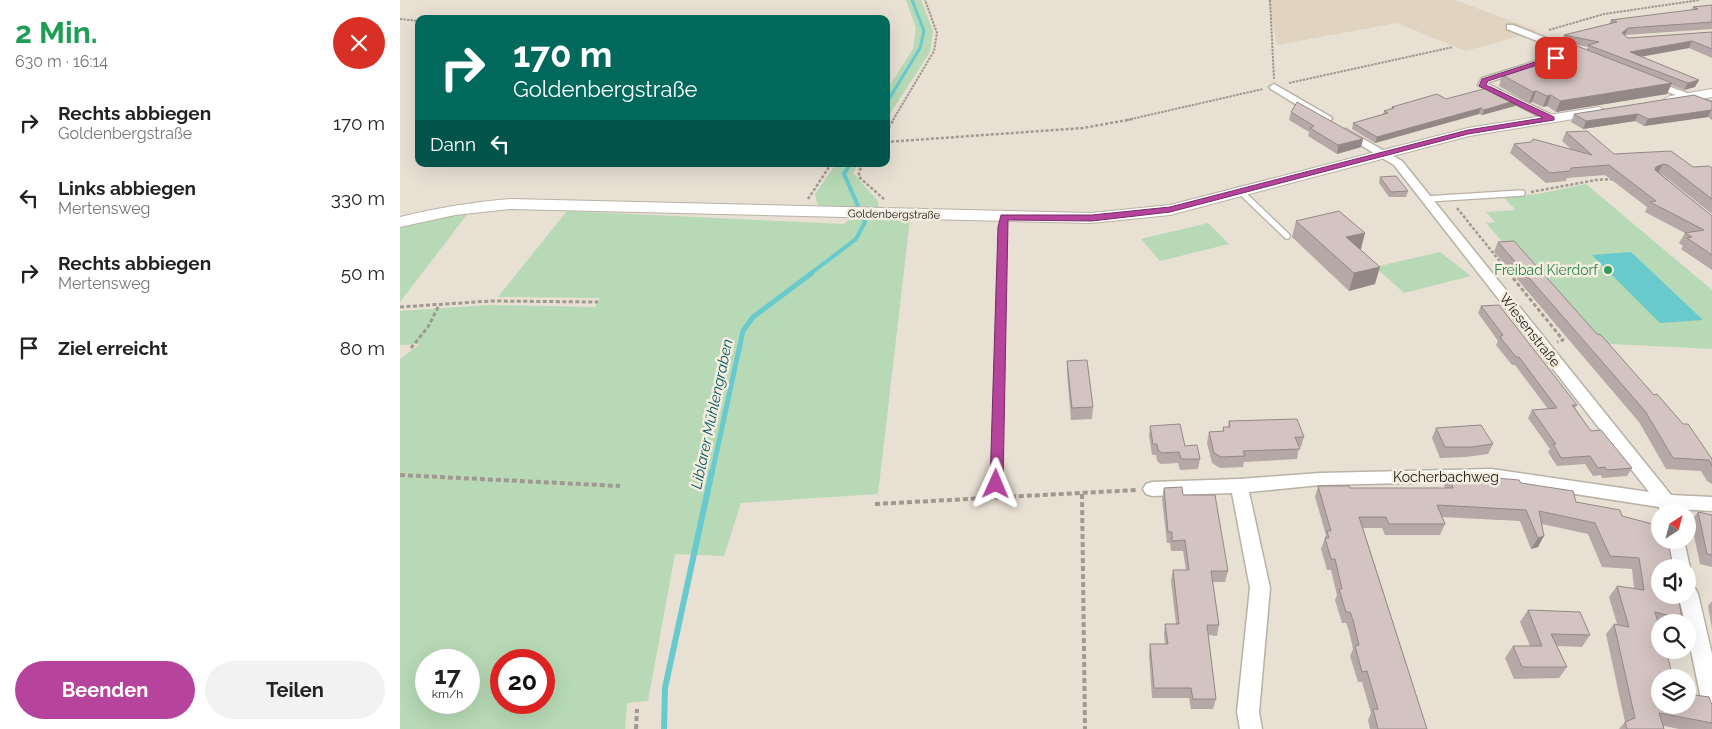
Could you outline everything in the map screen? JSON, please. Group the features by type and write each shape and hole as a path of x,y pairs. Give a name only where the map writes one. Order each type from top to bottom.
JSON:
{"street":[{"path":"1510,28 1591,59"},
{"path":"1552,119 1482,86 1484,80 1574,52"},
{"path":"1641,79 1712,105"},
{"path":"1274,87 1382,154"},
{"path":"1660,102 1712,93"},
{"name":"Goldenbergstraße","path":"400,222 473,206 510,204 1004,217 1092,218 1126,216 1170,210 1239,190 1468,132 1611,109"},
{"name":"Wiesenstraße","path":"1382,154 1398,163 1665,504"},
{"name":"Kocherbachweg","path":"1152,489 1239,486 1320,479 1492,475 1651,504"},
{"path":"1239,486 1260,588 1248,712 1251,729"},
{"name":"Kocherbachweg","path":"1696,505 1712,504"},
{"path":"1690,604 1712,700"}],"lane":[{"path":"1239,190 1287,236"},
{"path":"1427,200 1522,193"},
{"path":"996,484 1002,227 1004,217"}],"path":[{"path":"890,125 934,51 937,33 925,0"},
{"path":"1270,0 1274,87"},
{"path":"1538,38 1550,30 1578,19 1625,10 1700,0"},
{"path":"400,19 415,21"},
{"path":"890,142 1083,128 1118,122 1453,47"},
{"path":"798,212 829,167"},
{"path":"861,167 858,171 859,177 887,202 885,214"},
{"path":"1522,193 1596,180 1622,179"},
{"path":"1448,198 1563,340 1543,347"},
{"path":"400,307 491,302 598,302"},
{"path":"411,348 428,327 439,304"},
{"path":"400,475 620,486"},
{"path":"875,504 1152,489"},
{"path":"1082,494 1085,729"},
{"path":"636,729 637,709"}],"shaded area":[{"path":"1268,0 1455,0 1538,31 1466,51 1397,23 1277,45"}],"green space":[{"path":"906,0 921,0 933,31 930,52 890,114 890,85 913,49 916,28"},
{"path":"834,167 856,167 853,173 878,201 879,209 818,206 815,194"},
{"name":"Freibad Kierdorf","path":"1586,184 1712,290 1712,349 1572,342 1555,324 1572,322 1486,223 1495,222 1486,212 1516,210 1503,197 1538,194"},
{"path":"567,211 844,224 849,220 910,219 878,494 741,503 724,556 675,554 648,701 627,703 625,729 400,729 400,359 420,344 400,345 400,311 488,305 595,307 600,298 498,297"},
{"path":"469,212 400,302 400,227"},
{"path":"1208,223 1229,244 1160,261 1141,239"},
{"path":"1440,252 1471,276 1404,293 1375,267"}],"water":[{"path":"1631,252 1703,320 1660,323 1592,255"}],"building":[{"path":"1712,5 1712,22 1628,28 1622,33 1628,38 1712,32 1712,49 1692,41 1630,52 1699,80 1688,83 1588,45 1599,42 1564,35 1617,22 1611,20 1698,9 1693,7"},
{"path":"1577,46 1672,83 1560,101 1551,95 1547,96 1536,91 1533,92 1502,75 1509,73 1506,72 1570,55 1561,52"},
{"path":"1491,87 1517,100 1377,137 1353,123 1388,113 1384,111 1394,108 1392,107 1437,94 1446,99"},
{"path":"1694,95 1712,102 1712,110 1648,119 1638,114 1586,121 1574,114"},
{"path":"1297,102 1363,139 1338,145 1310,128 1314,126 1291,112"},
{"path":"1587,131 1614,154 1671,151 1693,167 1709,166 1712,168 1712,199 1668,165 1663,164 1656,167 1655,170 1712,216 1712,255 1687,238 1692,237 1685,233 1704,230 1650,202 1656,201 1609,165 1571,168 1570,171 1550,173 1514,144 1531,142 1533,139 1592,155 1566,132"},
{"path":"1396,176 1408,191 1391,192 1380,177"},
{"path":"1339,211 1365,233 1346,237 1380,267 1354,273 1296,221"},
{"path":"1514,241 1654,395 1657,394 1683,424 1688,424 1712,459 1712,466 1709,460 1673,458 1645,411 1498,242"},
{"path":"1499,305 1577,405 1572,405 1591,431 1601,430 1632,468 1607,470 1605,467 1598,468 1590,456 1561,458 1553,444 1556,444 1532,410 1557,408 1519,357 1516,357 1500,337 1503,335 1481,306"},
{"path":"1087,360 1093,407 1072,408 1067,361"},
{"path":"1297,419 1304,437 1295,437 1300,449 1243,451 1245,456 1221,457 1214,453 1209,432 1224,431 1223,427 1230,427 1229,421"},
{"path":"1180,424 1185,446 1197,445 1200,459 1181,459 1179,452 1162,453 1158,450 1157,444 1153,444 1150,426"},
{"path":"1481,425 1493,444 1471,447 1445,447 1436,428"},
{"path":"1449,474 1519,480 1521,483 1573,491 1576,502 1620,510 1622,516 1651,524 1651,549 1670,549 1671,559 1651,559 1651,604 1680,604 1681,614 1655,612 1656,614 1651,614 1651,659 1668,659 1671,669 1651,669 1651,714 1659,714 1664,729 1627,729 1625,722 1635,718 1614,624 1629,627 1617,586 1644,590 1639,558 1610,556 1595,523 1539,511 1544,536 1538,538 1526,510 1437,505 1445,524 1389,524 1386,517 1359,517 1427,729 1378,729 1373,709 1378,709 1367,671 1362,672 1355,646 1359,645 1353,620 1350,612 1346,612 1339,589 1342,589 1335,559 1331,559 1325,538 1329,538 1327,531 1331,531 1318,486 1349,486 1350,488 1453,488"},
{"path":"1182,487 1183,495 1215,495 1228,571 1211,571 1219,625 1207,625 1216,699 1193,699 1191,688 1154,688 1150,644 1168,644 1165,624 1179,624 1173,570 1189,570 1185,540 1172,541 1172,532 1168,532 1164,488"},
{"path":"1698,512 1712,515 1712,555 1707,554"},
{"path":"1528,610 1580,612 1590,635 1551,634 1567,667 1522,667 1513,646 1542,646"},
{"path":"1696,695 1709,697 1712,705 1712,723 1664,714 1696,714"}],"waterway":[{"name":"Liblarer Mühlengraben","path":"890,97 920,48 924,31 912,0"},
{"name":"Liblarer Mühlengraben","path":"810,274 856,239 865,222 844,174 848,167"},
{"name":"Liblarer Mühlengraben","path":"712,473 743,331 753,317 812,273"},
{"name":"Liblarer Mühlengraben","path":"664,729 665,688 712,471"}],"place":[{"name":"Freibad Kierdorf","path":"1608,270"}],"route":[{"path":"996,484 1002,227 1004,217 1092,218 1170,210 1239,190 1468,132 1552,119 1482,86 1484,80 1556,58"}]}
